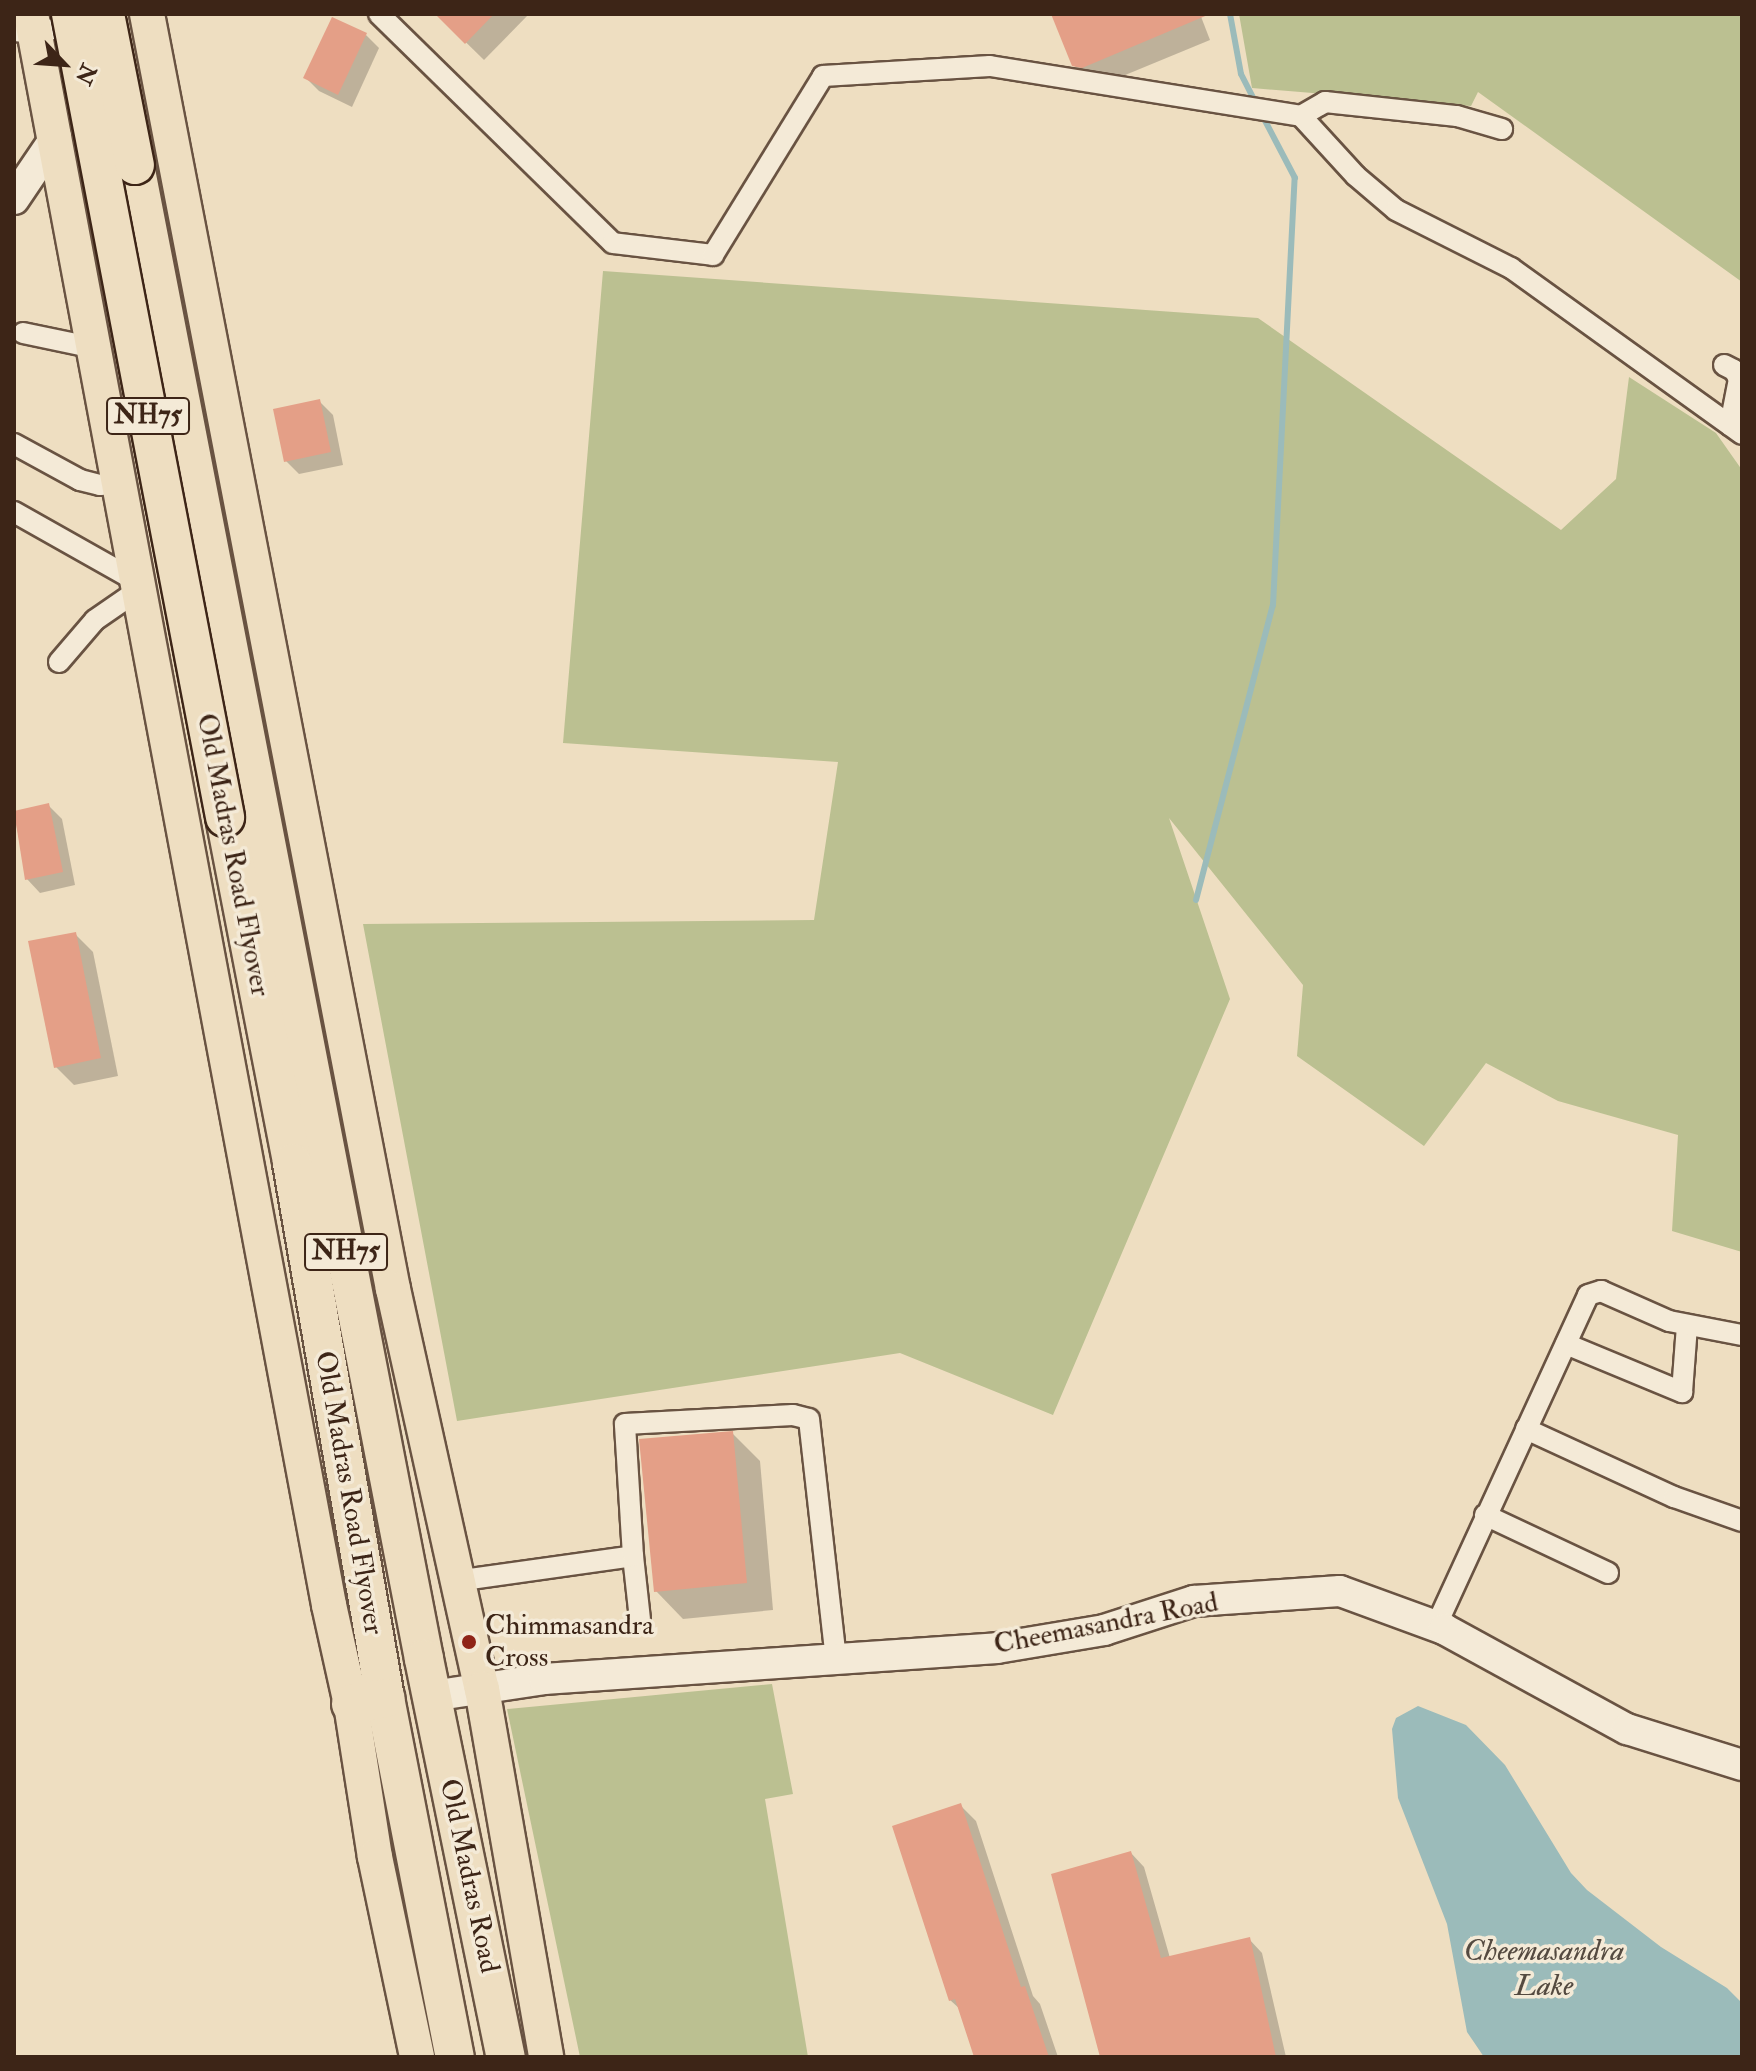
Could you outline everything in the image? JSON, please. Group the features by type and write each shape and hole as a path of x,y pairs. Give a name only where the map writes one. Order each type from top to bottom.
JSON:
{"highway":[{"name":"Old Madras Road Flyover","path":"71,14 432,1696"},
{"name":"Old Madras Road Flyover","path":"105,14 242,813 368,1701"},
{"name":"Old Madras Road","path":"432,1696 506,2057"},
{"name":"Old Madras Road","path":"368,1701 455,2057"}],"main road":[{"path":"147,14 387,1258 482,1689 546,2057"},
{"path":"27,26 56,137 329,1605 368,1701 375,1857 417,2057"}],"street":[{"path":"27,26 124,14"},
{"path":"379,14 613,243 713,255 823,76 990,66 1301,116 1356,176 1396,210 1511,268 1736,429"},
{"path":"1301,116 1325,102 1457,116 1502,129"},
{"path":"14,199 56,137"},
{"path":"23,333 95,348"},
{"path":"1724,365 1734,370 1739,379 1736,429"},
{"path":"14,444 80,480 100,485 120,481"},
{"path":"14,512 139,586 95,620 59,662"},
{"path":"1436,1626 1588,1295 1596,1291 1687,1326 1742,1335"},
{"path":"1566,1344 1682,1392 1687,1326"},
{"path":"640,1619 625,1424 793,1415 809,1419 836,1658"},
{"path":"1526,1429 1674,1497 1742,1521"},
{"path":"1485,1515 1608,1573"},
{"path":"456,1581 633,1556"},
{"name":"Cheemasandra Road","path":"432,1696 544,1679 997,1648 1104,1630 1194,1601 1340,1591 1436,1626 1627,1729 1742,1765"}],"green space":[{"path":"1239,14 1742,14 1742,282 1478,92 1471,106 1252,88"},
{"path":"603,271 1258,318 1561,530 1616,479 1629,377 1716,433 1742,470 1742,1252 1672,1231 1678,1135 1558,1101 1486,1063 1424,1146 1297,1056 1303,985 1169,818 1230,999 1053,1415 900,1353 457,1421 363,924 814,920 838,762 563,743"},
{"path":"772,1684 793,1794 765,1799 808,2057 580,2057 507,1709"}],"water":[{"name":"Cheemasandra Lake","path":"1418,1706 1466,1725 1505,1765 1571,1873 1587,1890 1661,1947 1727,1988 1742,2003 1742,2057 1484,2057 1467,2032 1447,1924 1398,1798 1392,1729 1396,1718"}],"building":[{"path":"435,14 494,14 465,44"},
{"path":"1051,14 1210,14 1082,68 1072,66"},
{"path":"332,17 367,33 338,95 303,78"},
{"path":"320,399 331,452 284,462 273,409"},
{"path":"49,803 63,872 25,880 14,811"},
{"path":"76,932 101,1058 54,1068 28,941"},
{"path":"733,1431 747,1583 654,1592 639,1439"},
{"path":"961,1803 1021,1987 1025,1986 1049,2057 974,2057 955,1999 949,2001 892,1826"},
{"path":"1131,1851 1161,1958 1250,1937 1276,2057 1100,2057 1051,1874"}],"waterway":[{"path":"1230,14 1241,74 1257,105"},
{"path":"1196,900 1273,605 1295,178 1262,115"}],"place":[{"name":"Chimmasandra Cross","path":"469,1642"}]}
